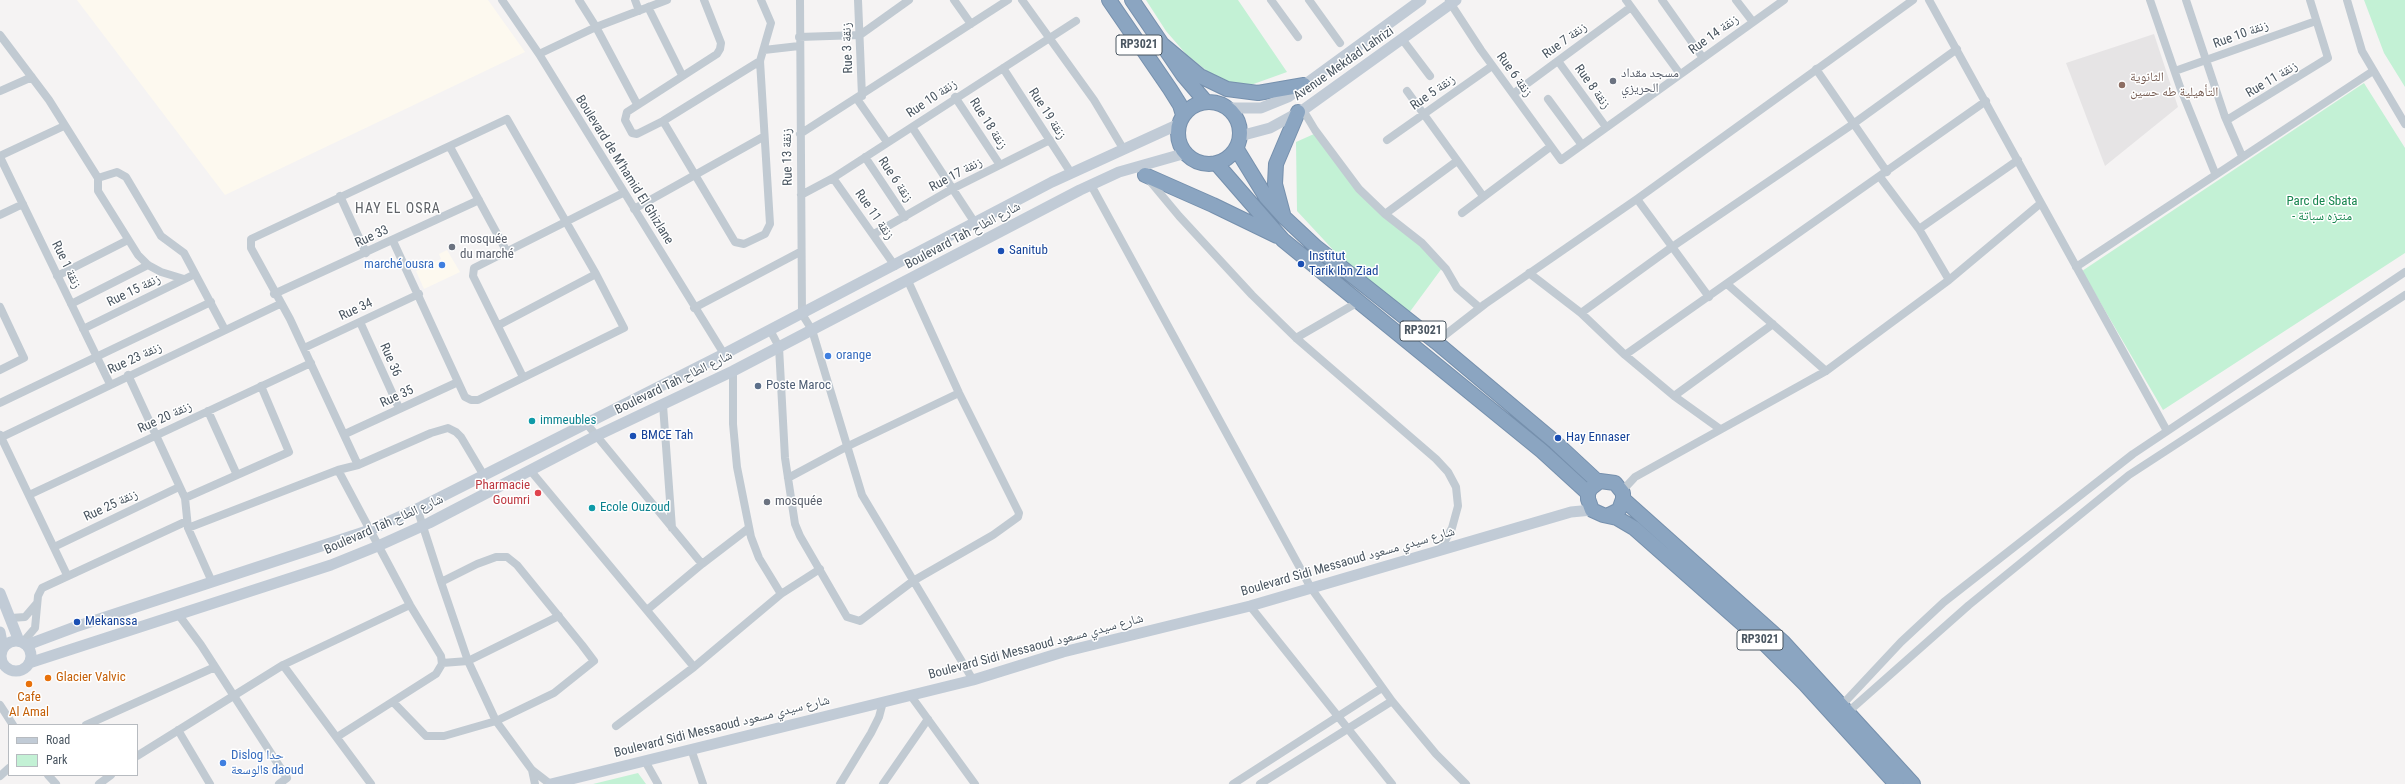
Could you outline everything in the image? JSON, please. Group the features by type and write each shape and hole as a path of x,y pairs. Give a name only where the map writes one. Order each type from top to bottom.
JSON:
{"highway":[{"name":"RP3021","path":"1109,0 1180,105 1181,120 1178,138 1186,154"},
{"name":"RP3021","path":"1132,0 1183,75 1206,102"},
{"path":"1163,45 1200,76 1227,89 1258,93 1304,85"},
{"path":"1181,120 1191,108 1206,102 1214,102 1228,108"},
{"name":"RP3021","path":"1228,108 1237,119 1238,142 1266,197 1285,218 1316,247 1436,342 1598,482"},
{"path":"1285,218 1275,184 1276,164 1284,142 1301,111"},
{"path":"1186,154 1200,162 1216,163 1231,155 1238,142"},
{"name":"RP3021","path":"1216,163 1283,240 1360,301 1542,451 1590,501 1597,514 1609,515 1634,528 1762,641 1805,684 1896,784"},
{"path":"1141,170 1283,240"},
{"path":"1590,501 1591,488 1598,482 1606,480 1620,491 1619,510 1609,515"},
{"name":"RP3021","path":"1620,491 1783,642 1913,784"}],"street":[{"name":"Boulevard de M'hamid El Ghizlane","path":"502,0 539,54 623,193 724,354"},
{"path":"579,0 596,27 637,104"},
{"path":"635,0 639,11"},
{"path":"539,54 596,27 667,0"},
{"path":"704,0 721,43 720,49 717,54 637,104 625,115 632,133 637,134 663,121 760,61"},
{"path":"663,121 735,242 744,244 765,234 770,224 763,137 760,61 771,23 762,0"},
{"name":"Rue 13 زنقة","path":"800,0 800,252 802,314"},
{"name":"Rue 3 زنقة","path":"858,0 860,35 860,97"},
{"path":"764,50 799,41 860,35 909,0"},
{"path":"954,0 971,24"},
{"path":"800,134 860,97 1008,0"},
{"path":"1022,0 1094,100 1124,150"},
{"path":"1271,0 1298,37"},
{"path":"1309,0 1340,42"},
{"name":"Avenue Mekdad Lahrizi","path":"1228,108 1270,106 1304,85 1421,0"},
{"path":"1662,0 1703,58"},
{"path":"1736,0 1753,22"},
{"name":"Rue 14 زنقة","path":"1560,159 1582,145 1784,0"},
{"path":"1436,342 1480,308 1637,199 1913,0"},
{"path":"1929,0 2167,431"},
{"path":"2150,0 2174,71 2215,173"},
{"path":"2310,0 2316,21"},
{"path":"2347,0 2362,51 2405,124"},
{"name":"Avenue Mekdad Lahrizi","path":"1238,142 1270,128 1301,111 1402,39 1451,1"},
{"name":"Rue 6 زنقة","path":"1451,1 1492,66 1560,159"},
{"path":"2188,1 2206,60 2227,120 2242,156"},
{"path":"1629,4 1680,74"},
{"name":"Rue 7 زنقة","path":"1513,94 1558,61 1629,4"},
{"path":"648,7 682,75"},
{"name":"Rue 10 زنقة","path":"801,195 833,178 912,127 955,97 1076,21"},
{"name":"Rue 10 زنقة","path":"2174,71 2316,21"},
{"name":"Rue 11 زنقة","path":"2227,120 2328,58 2316,21"},
{"path":"0,35 32,77 98,178 98,191 128,240 148,265 161,272 184,279"},
{"path":"1402,39 1430,76"},
{"path":"1581,314 1672,247 1853,124 1957,49"},
{"name":"Rue 8 زنقة","path":"1558,61 1606,127"},
{"name":"Rue 5 زنقة","path":"1387,140 1492,66"},
{"name":"Rue 19 زنقة","path":"1003,68 1071,173"},
{"path":"1816,70 1853,124 1949,280"},
{"path":"2076,267 2215,173 2373,70"},
{"path":"0,91 32,77"},
{"path":"1407,91 1483,196"},
{"path":"860,97 887,142"},
{"name":"Rue 18 زنقة","path":"955,97 1000,164"},
{"path":"1548,99 1582,145"},
{"path":"1625,355 1883,175 1986,101"},
{"path":"1301,111 1359,189 1385,214 1422,242 1446,269 1457,288 1480,308"},
{"path":"358,465 311,362 251,248 251,239 507,118 596,274 624,328 478,400 471,400 465,397 419,294 393,241"},
{"name":"Boulevard Tah شارع الطاح","path":"23,643 370,530 417,508 724,354 1071,173 1124,150 1181,120"},
{"path":"0,157 64,126"},
{"path":"912,127 975,223"},
{"path":"634,209 763,137"},
{"name":"Rue 17 زنقة","path":"874,234 952,189 1050,140"},
{"path":"450,146 508,252"},
{"path":"1462,213 1550,146"},
{"name":"Boulevard Tah شارع الطاح","path":"29,664 331,565 424,526 596,436 733,371 908,281 1090,184 1141,170 1186,154"},
{"name":"Rue 1 زنقة","path":"0,157 110,384"},
{"name":"Rue 6 زنقة","path":"865,157 905,217"},
{"path":"1919,229 2018,160"},
{"path":"1385,214 1457,161"},
{"path":"1141,170 1179,216 1252,295 1296,338 1436,458 1448,472 1456,487 1458,506 1452,528 1440,550"},
{"path":"98,178 117,172 126,177 161,236 184,253 225,330"},
{"name":"Rue 11 زنقة","path":"833,178 874,234 895,266"},
{"path":"1090,184 1311,588 1392,701 1428,745 1466,784"},
{"path":"523,377 472,272 474,268 623,193"},
{"path":"340,196 366,253"},
{"path":"1637,199 1709,297"},
{"name":"Rue 33","path":"274,294 393,241 479,200"},
{"path":"1620,491 1635,477 1826,371 1949,280 2040,203"},
{"path":"0,215 23,204"},
{"path":"57,276 128,240"},
{"path":"694,308 800,252"},
{"path":"71,304 148,265"},
{"path":"1845,709 1902,642 1944,602 2133,454 2405,272"},
{"path":"1529,273 1581,314 1625,355 1674,396 1720,429"},
{"name":"Rue 15 زنقة","path":"83,329 195,274"},
{"path":"499,325 596,274"},
{"path":"770,330 779,347 788,478 795,524 800,536 847,618 860,621 913,581 993,535 1018,517 1018,513 959,393 908,281"},
{"path":"1727,284 1826,371"},
{"name":"Rue 34","path":"304,348 419,294"},
{"path":"1845,709 1969,605 2129,476 2405,295"},
{"path":"1296,338 1360,301"},
{"path":"0,403 211,302"},
{"name":"Rue 23 زنقة","path":"0,437 280,304"},
{"path":"0,307 24,358 0,370"},
{"path":"802,314 812,330 846,447 862,495 973,680"},
{"name":"Rue 36","path":"360,322 399,408"},
{"path":"1674,396 1773,324"},
{"name":"Rue 20 زنقة","path":"29,494 311,362"},
{"path":"733,371 733,424 736,452 749,528 759,558 781,594"},
{"path":"128,375 185,498 188,524 212,582"},
{"name":"Rue 35","path":"345,434 458,382"},
{"path":"185,498 289,452 260,386"},
{"path":"788,478 846,447 959,393"},
{"path":"663,405 672,528"},
{"path":"208,411 238,475"},
{"path":"586,423 702,564"},
{"path":"23,643 35,628 38,603 42,588 67,575 188,524 338,470 358,465 431,433 448,428 461,438 483,474"},
{"path":"0,437 67,575"},
{"path":"337,737 436,674 441,669 442,663 441,656 410,605 338,470"},
{"path":"530,470 694,667"},
{"name":"Rue 25 زنقة","path":"54,547 179,487"},
{"name":"Boulevard Sidi Messaoud شارع سيدي مسعود","path":"551,784 911,696 973,680 1063,652 1250,606 1571,512 1590,501"},
{"path":"417,508 468,661 496,722 532,770 551,784"},
{"path":"647,610 702,564 749,528"},
{"path":"393,702 426,736 444,736 496,722 554,693 594,661 517,565 508,557 496,557 477,564 441,582"},
{"path":"616,726 694,667 781,594 820,569"},
{"path":"0,593 23,643 31,654 29,664 24,669 4,672 1,643 23,643"},
{"path":"11,618 25,617 38,603"},
{"path":"138,755 283,665 410,605"},
{"path":"1250,606 1392,784"},
{"path":"178,614 215,667 289,781 279,784"},
{"path":"442,663 468,661 559,616"},
{"path":"283,665 371,784"},
{"path":"88,724 215,667"},
{"path":"1233,784 1382,688"},
{"path":"911,696 975,784"},
{"path":"1260,784 1392,701"},
{"path":"840,784 876,722 883,702"},
{"path":"0,705 12,724"},
{"path":"883,784 928,719"},
{"path":"178,730 210,784"},
{"path":"691,750 703,784"},
{"path":"644,761 658,784"},
{"path":"0,776 8,769"},
{"path":"532,770 535,784"},
{"path":"49,776 56,784"},
{"path":"99,784 110,776"}],"shaded area":[{"path":"77,0 488,0 525,52 225,195"},
{"name":"الثانوية التأهيلية طه حسين","path":"2154,34 2178,107 2105,166 2066,63"},
{"name":"marché ousra","path":"447,250 460,272 424,289 416,271 441,259 439,254"}],"green space":[{"path":"1146,0 1238,0 1287,72 1248,86 1218,80 1186,54 1166,31"},
{"path":"2364,0 2405,0 2405,87 2384,53"},
{"name":"Parc de Sbata - منتزه سباتة","path":"2364,83 2405,148 2405,253 2163,410 2082,271"},
{"path":"1314,134 1359,190 1445,264 1406,317 1350,268 1297,211 1296,142"},
{"path":"638,773 646,784 593,784"}],"place":[{"name":"مسجد مقداد الحريزي","path":"1613,81"},
{"name":"الثانوية التأهيلية طه حسين","path":"2122,85"},
{"name":"mosquée du marché","path":"452,247"},
{"name":"Sanitub","path":"1001,251"},
{"name":"Institut Tarik Ibn Ziad","path":"1301,264"},
{"name":"marché ousra","path":"442,265"},
{"name":"orange","path":"828,356"},
{"name":"Poste Maroc","path":"758,386"},
{"name":"immeubles","path":"532,421"},
{"name":"BMCE Tah","path":"633,436"},
{"name":"Hay Ennaser","path":"1558,438"},
{"name":"Pharmacie Goumri","path":"538,493"},
{"name":"mosquée","path":"767,502"},
{"name":"Ecole Ouzoud","path":"592,508"},
{"name":"Mekanssa","path":"77,622"},
{"name":"Glacier Valvic","path":"48,678"},
{"name":"Cafe Al Amal","path":"29,684"},
{"name":"Dislog حدا الوسعةs daoud","path":"223,763"}],"district":[{"name":"HAY EL OSRA","path":"398,209"}]}
